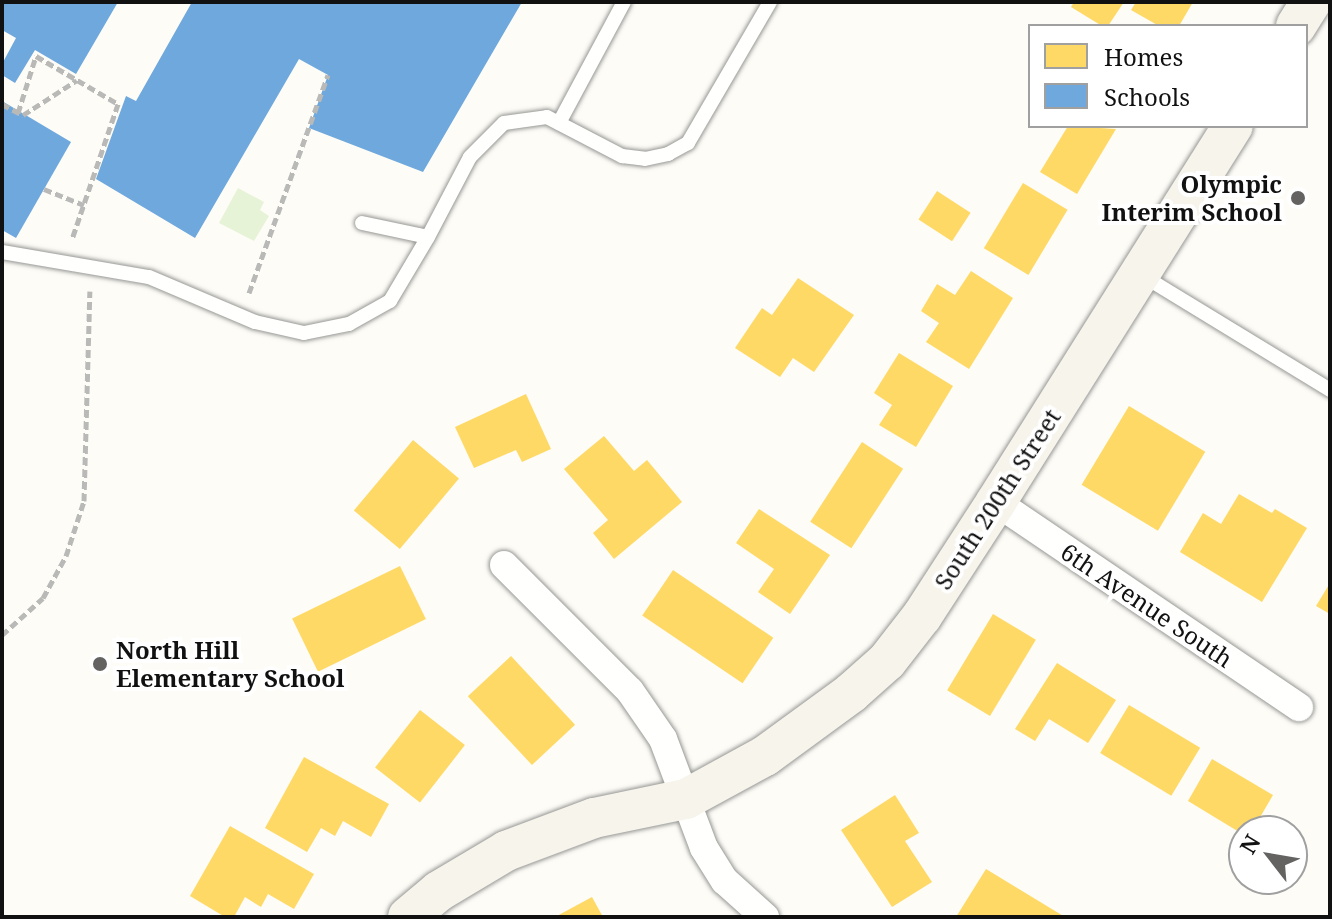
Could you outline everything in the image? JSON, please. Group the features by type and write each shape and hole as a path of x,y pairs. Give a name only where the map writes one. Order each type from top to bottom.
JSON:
{"street":[{"name":"South 200th Street","path":"408,917 439,891 506,851 594,818 686,799 765,756 851,693 887,661 922,616 996,502 1232,128"},
{"name":"6th Avenue South","path":"996,502 1299,707"},
{"path":"504,565 630,691 663,739 704,848 725,881 765,917"}],"lane":[{"path":"559,123 624,2"},
{"path":"2,252 149,277 240,316 304,333 349,324 390,301 470,157 504,123 547,117 622,156 656,156 688,143 770,2"},
{"path":"362,223 428,237"},
{"path":"1140,274 1330,390"}],"path":[{"path":"18,113 36,56 118,104 63,263"},
{"path":"240,316 328,75"},
{"path":"2,104 23,115 77,80"},
{"path":"44,189 84,205"},
{"path":"2,635 43,598 66,556 84,501 89,266"}],"green space":[{"path":"238,188 264,202 260,210 269,216 254,241 219,223"}],"building: Homes":[{"path":"1074,2 1124,2 1109,24 1099,24 1071,7"},
{"path":"1136,2 1193,2 1180,24 1156,24 1131,10"},
{"path":"1067,128 1116,129 1077,194 1040,172"},
{"path":"1023,183 1068,210 1028,275 984,248"},
{"path":"937,191 971,213 952,241 918,220"},
{"path":"971,271 1013,298 969,369 926,342 939,323 921,311 937,284 955,295"},
{"path":"798,278 854,315 814,372 793,358 780,377 735,348 762,308 772,315"},
{"path":"899,353 953,386 916,447 879,425 892,405 874,393"},
{"path":"526,394 551,449 522,462 516,450 474,468 455,427"},
{"path":"1129,406 1205,452 1158,531 1082,485"},
{"path":"604,436 634,471 647,460 682,502 614,559 593,533 608,520 564,469"},
{"path":"413,440 459,479 400,549 354,510"},
{"path":"862,442 903,469 851,548 810,522"},
{"path":"1239,494 1272,513 1275,509 1307,528 1262,602 1180,552 1203,513 1221,524"},
{"path":"759,509 830,555 790,614 758,592 774,569 736,543"},
{"path":"400,566 426,619 318,672 292,619"},
{"path":"673,570 773,638 743,683 642,616"},
{"path":"1330,583 1330,614 1316,606"},
{"path":"993,614 1036,640 990,716 947,690"},
{"path":"511,656 575,725 532,765 468,696"},
{"path":"1057,663 1116,700 1088,743 1049,719 1035,741 1015,729"},
{"path":"1129,705 1200,748 1171,796 1100,753"},
{"path":"420,710 465,745 420,803 375,768"},
{"path":"304,757 389,804 371,837 343,821 335,836 321,828 307,852 265,828"},
{"path":"1212,759 1273,795 1261,815 1228,815 1228,825 1188,801"},
{"path":"895,795 919,833 905,841 932,882 892,907 841,830"},
{"path":"230,826 314,874 294,909 268,894 261,907 245,897 234,917 225,917 190,896"},
{"path":"986,869 1065,917 956,917"},
{"path":"592,897 603,917 555,917"}],"building: Schools":[{"path":"2,2 118,2 76,74 35,50 15,83 2,75 2,64 16,38 2,30"},
{"path":"192,2 522,2 423,172 309,128 328,75 299,59 195,238 96,179 126,96 136,101"},
{"path":"2,101 71,142 16,238 2,230"}],"place":[{"name":"Olympic Interim School","path":"1298,198"},
{"name":"North Hill Elementary School","path":"100,664"}]}
